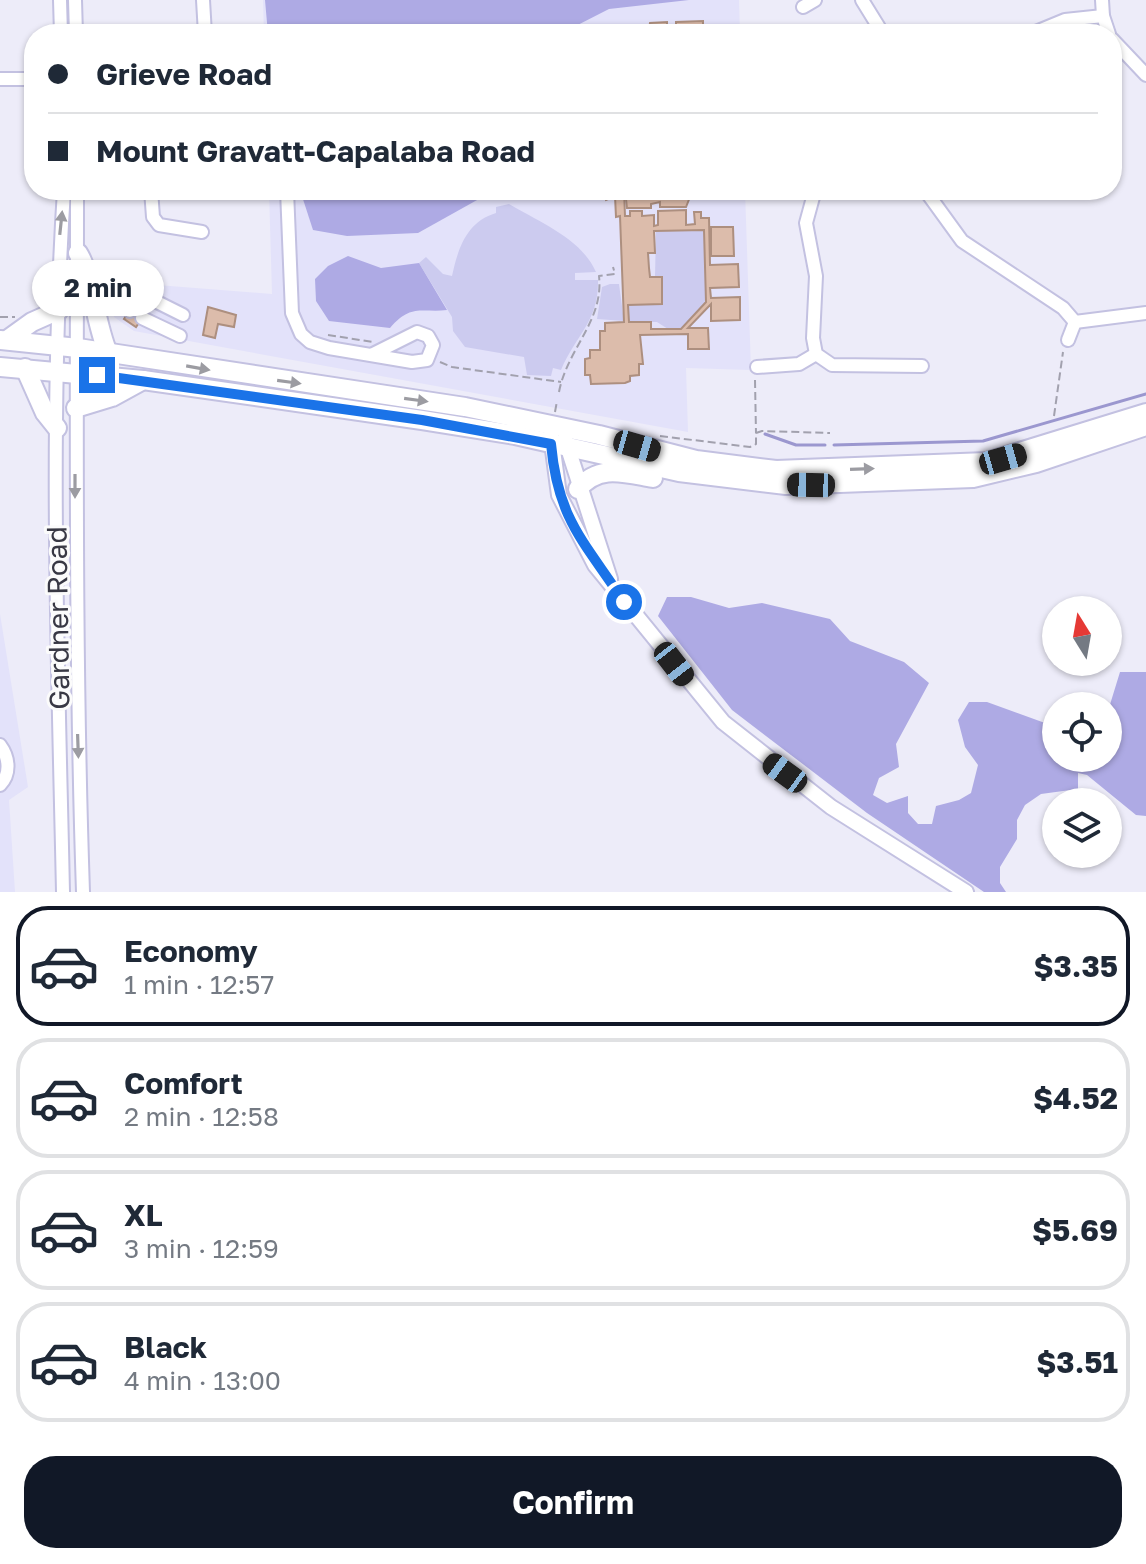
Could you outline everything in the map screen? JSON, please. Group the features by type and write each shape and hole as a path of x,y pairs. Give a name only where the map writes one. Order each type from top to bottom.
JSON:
{"highway":[{"path":"78,253 85,264 97,325 108,353"},
{"path":"4,340 59,310"},
{"path":"4,340 59,345 556,421 723,465 776,470 995,460 1146,413"},
{"path":"0,367 143,380 422,420 559,445 703,477 811,485 951,480 1014,469 1146,426"},
{"path":"25,368 45,413 57,428"},
{"path":"76,408 112,397 143,380"},
{"path":"578,489 591,475 602,471 671,480 703,477"}],"main road":[{"path":"556,421 563,506 595,565 723,722 831,807 966,892"},
{"path":"559,445 610,580"}],"street":[{"path":"60,0 61,24"},
{"path":"75,0 76,24"},
{"path":"203,0 204,24"},
{"path":"862,0 877,24"},
{"path":"1102,0 1106,24"},
{"path":"1055,24 1103,16"},
{"path":"1122,48 1146,75"},
{"path":"0,79 24,79"},
{"name":"Gardner Road","path":"63,200 58,245 59,345 76,408 77,740 83,892"},
{"name":"Gardner Road","path":"63,892 57,428 68,371 78,348 77,200"},
{"path":"152,200 153,217 159,225 202,232"},
{"path":"288,200 294,324 315,345 371,355"},
{"path":"812,200 806,223 816,276 813,338 816,354 832,365 922,366"},
{"path":"932,200 962,241 1063,308 1075,322"},
{"path":"130,311 123,303 125,299 143,295 183,315"},
{"path":"1075,322 1146,313"},
{"path":"142,318 180,336"},
{"path":"1068,340 1075,322"},
{"path":"757,367 796,365 816,354"},
{"path":"0,745 5,751 8,773 0,785"}],"path":[{"path":"559,392 569,357 599,305 599,276 615,274 613,267"},
{"path":"316,333 383,341"},
{"path":"1054,416 1059,363 1068,340"},
{"path":"440,354 441,363 452,367 561,382"},
{"path":"660,436 750,447 756,444 757,367"},
{"path":"556,421 557,401"},
{"path":"756,433 830,433"}],"shaded area":[{"path":"263,0 739,0 740,24 264,24"},
{"path":"265,0 689,0 609,9 580,24 267,24"},
{"path":"269,200 745,200 751,370 686,368 688,432 134,331 114,317 106,281 272,294"},
{"path":"303,200 477,200 418,233 347,236 313,230"},
{"path":"509,204 570,240 589,260 596,272 575,273 575,280 598,280 591,317 561,370 553,368 551,376 527,375 524,357 465,347 453,331 452,317 419,263 426,257 443,274 452,276 457,256 470,230 496,213 496,207"},
{"path":"704,230 706,302 681,329 668,329 657,322 629,322 628,305 662,304 662,278 655,277 656,231"},
{"path":"348,256 381,268 419,263 447,310 411,312 390,328 329,321 316,301 315,279 328,266"},
{"path":"619,284 624,321 597,319 602,287"},
{"path":"667,597 691,597 729,608 762,603 830,619 850,641 904,662 929,683 896,744 899,767 879,778 873,795 887,803 908,796 908,813 918,824 932,824 936,806 971,793 978,765 965,747 958,720 969,702 987,702 1042,722 1042,772 1122,772 1122,692 1114,692 1122,672 1146,672 1146,816 1136,815 1122,804 1122,788 1103,788 1087,775 1078,773 1078,788 1042,788 1042,794 1025,805 1017,820 1017,839 1000,867 1000,883 1006,892 984,892 867,813 732,710 658,616"},
{"path":"0,614 28,787 9,800 15,892 0,892"}],"building":[{"path":"703,21 703,24 676,24"},
{"path":"615,200 624,200 625,216 630,216 630,211 642,211 642,216 654,215 654,226 658,225 658,211 686,210 686,225 695,224 694,212 701,212 701,218 709,218 710,265 738,264 739,287 710,288 711,298 740,297 740,320 711,321 711,304 688,328 708,328 709,349 688,349 688,334 640,335 643,364 639,364 639,375 630,376 630,381 625,383 591,384 590,375 585,375 585,359 590,358 590,350 600,350 600,331 605,331 605,323 624,322 620,216 616,217","holes":["704,230 706,302 681,329 651,329 651,322 629,322 628,305 662,304 662,277 650,277 649,268 648,253 655,253 654,231"]},
{"path":"626,200 689,200 686,207 660,207 660,202 651,204 651,208 627,208"},
{"path":"711,227 733,227 734,256 711,256"},
{"path":"135,303 147,311 136,327 124,319"},
{"path":"208,307 236,315 234,327 218,324 215,338 203,335"}],"waterway":[{"path":"834,445 983,441 1146,394"},
{"path":"765,434 796,445 825,445"}],"route":[{"path":"97,375 422,420 551,444 556,485 563,506 595,565 610,580 624,602"}]}
